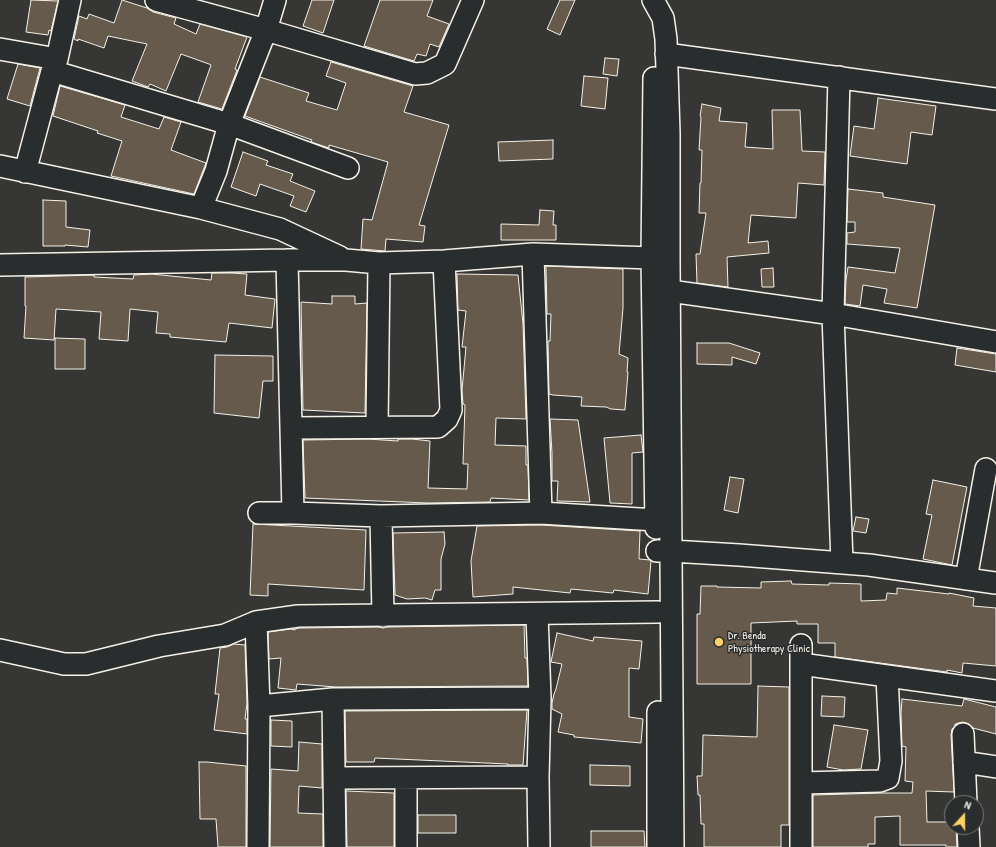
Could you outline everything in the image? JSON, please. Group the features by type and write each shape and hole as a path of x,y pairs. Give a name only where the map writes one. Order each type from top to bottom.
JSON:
{"street":[{"path":"25,172 55,65 70,0"},
{"path":"156,0 266,30 415,74 427,72 444,64 473,0"},
{"path":"201,208 216,171 229,124 266,30 275,0"},
{"path":"653,1 663,18 666,39 669,133 660,260 670,291 664,551 673,847"},
{"path":"653,1 654,110 660,260 656,520 664,551 658,612 658,847"},
{"path":"0,49 55,65 229,124 348,168"},
{"path":"666,54 996,98"},
{"path":"839,77 833,314 842,563"},
{"path":"0,166 201,208 280,229 346,260"},
{"path":"0,265 287,260 346,260 379,263 444,261 533,254 660,260"},
{"path":"533,254 541,513"},
{"path":"287,260 293,513"},
{"path":"291,428 438,427 447,420 451,410 444,261"},
{"path":"377,427 379,263"},
{"path":"670,291 833,314 996,342"},
{"path":"966,579 986,469"},
{"path":"259,513 381,516 541,513 656,520"},
{"path":"381,516 383,616"},
{"path":"664,551 869,565 996,583"},
{"path":"0,650 64,664 86,664 159,646 225,635 256,622 298,616 658,612"},
{"path":"537,614 540,698 538,777 539,847"},
{"path":"256,622 259,706 258,847"},
{"path":"801,847 801,655 887,676 996,692"},
{"path":"801,783 880,782 888,778 891,761 887,676"},
{"path":"259,706 333,699 540,698"},
{"path":"333,699 335,847"},
{"path":"963,734 966,795"},
{"path":"964,762 996,767"},
{"path":"334,778 538,777"},
{"path":"406,778 406,847"},
{"path":"968,835 969,847"}],"building":[{"path":"31,0 58,1 51,31 49,30 48,35 26,32"},
{"path":"122,0 147,8 153,12 176,18 174,24 196,34 200,24 247,37 235,69 237,70 222,109 198,102 211,65 209,64 181,54 166,91 150,84 148,87 132,81 147,44 108,36 104,48 74,39 79,16 87,19 89,14 114,23"},
{"path":"312,0 334,0 323,33 303,26"},
{"path":"380,0 433,0 427,16 449,24 439,47 430,44 426,56 417,54 414,61 364,46"},
{"path":"560,0 575,0 560,35 547,29"},
{"path":"605,58 619,59 617,76 603,74"},
{"path":"331,62 413,86 404,112 449,125 419,225 425,226 423,242 386,239 385,251 361,249 363,219 372,220 388,162 329,145 329,148 311,142 312,140 245,116 260,77 309,93 306,101 337,110 346,83 326,76"},
{"path":"18,64 40,68 30,106 7,99"},
{"path":"584,76 608,78 605,109 581,106"},
{"path":"60,86 125,105 121,117 159,129 164,117 181,122 171,150 206,163 194,194 111,176 122,141 97,133 98,131 53,116"},
{"path":"878,98 936,106 932,135 911,132 907,164 850,156 854,126 874,129"},
{"path":"702,104 721,108 719,121 747,123 745,147 773,149 772,110 800,110 802,151 825,152 824,185 798,183 796,218 751,215 748,243 768,241 769,253 727,257 728,287 697,283 696,254 700,254 706,213 699,213 702,150 699,150 700,116"},
{"path":"553,140 553,159 499,161 498,142"},
{"path":"243,152 268,161 266,165 293,174 290,181 315,191 306,212 290,206 294,196 260,184 256,196 231,187"},
{"path":"848,189 883,193 883,197 935,205 917,308 884,303 887,289 863,285 860,306 845,304 848,267 895,273 900,248 847,244 847,233 855,232 855,222 847,222"},
{"path":"43,200 66,201 66,227 90,230 88,247 65,245 43,246"},
{"path":"540,210 554,211 553,225 556,225 556,240 501,240 501,224 539,225"},
{"path":"546,266 623,269 623,308 619,354 628,358 625,410 606,407 581,406 582,397 549,394 548,341 550,341 551,314 547,314"},
{"path":"773,268 774,287 762,287 761,269"},
{"path":"212,273 247,274 245,295 275,299 272,328 229,323 226,342 170,337 170,334 156,333 158,312 130,309 128,341 99,339 101,312 56,309 54,340 24,338 26,306 25,277 94,275 94,277 133,279 134,275 151,274 211,280"},
{"path":"457,274 518,275 523,324 526,419 496,418 495,445 526,446 529,500 491,498 490,502 428,503 305,498 303,440 368,439 398,441 398,439 412,439 430,441 428,488 467,489 468,464 463,464 465,405 463,404 462,390 466,347 462,347 466,311 458,310"},
{"path":"332,296 355,296 355,304 367,303 365,413 303,410 301,302 332,304"},
{"path":"55,338 85,339 85,369 55,369"},
{"path":"697,343 729,343 760,353 756,364 732,357 732,365 697,364"},
{"path":"957,348 996,354 996,372 955,365"},
{"path":"215,355 273,356 273,381 263,381 259,418 214,413"},
{"path":"550,419 578,420 590,502 557,501 558,481 552,481"},
{"path":"641,435 643,452 632,453 632,504 610,503 604,438"},
{"path":"730,477 744,479 738,513 724,510"},
{"path":"933,480 967,487 952,565 923,559 932,515 926,514"},
{"path":"856,517 869,519 866,533 853,531"},
{"path":"253,524 366,530 364,590 268,584 268,596 250,595"},
{"path":"541,525 640,531 639,559 651,561 648,594 614,590 613,593 571,589 570,593 513,587 513,594 473,597 471,561 477,526"},
{"path":"444,532 445,544 441,559 441,590 435,590 432,600 425,598 407,599 395,595 393,533"},
{"path":"791,581 792,584 861,584 861,601 886,600 887,593 897,594 897,588 949,593 974,598 973,606 996,608 996,666 963,663 962,673 835,657 835,643 818,643 818,624 797,624 797,621 751,623 751,684 697,684 697,614 700,614 701,586 761,588 761,582"},
{"path":"524,625 528,686 336,687 297,684 296,690 278,688 281,658 269,659 268,632 291,629 295,630 299,628"},
{"path":"557,633 593,641 594,637 642,641 639,669 629,668 629,717 643,719 641,743 574,737 574,735 558,732 562,714 552,709 552,703 562,664 551,662"},
{"path":"234,644 245,645 247,703 245,719 247,719 247,734 214,730 219,694 215,694 220,648"},
{"path":"758,686 789,687 789,825 781,825 781,847 704,847 704,824 701,824 700,795 698,795 697,776 702,776 703,735 757,737"},
{"path":"822,696 845,697 844,717 821,716"},
{"path":"902,699 962,706 964,699 996,707 996,734 973,728 969,724 963,722 955,724 952,729 954,792 926,791 927,822 944,822 944,835 956,835 957,847 946,847 946,845 900,845 900,816 875,817 875,844 868,844 868,847 813,847 813,795 912,793 913,782 905,781 906,747 902,746"},
{"path":"527,710 523,765 375,758 374,762 346,762 345,711"},
{"path":"271,720 292,721 292,747 271,746"},
{"path":"834,725 868,730 861,769 843,770 827,767"},
{"path":"299,742 322,744 322,788 299,786 298,813 323,814 323,847 270,847 271,769 298,771"},
{"path":"199,762 246,766 246,847 218,847 216,819 200,819"},
{"path":"590,765 630,766 630,786 590,785"},
{"path":"346,791 394,793 394,847 347,847"},
{"path":"418,815 456,815 456,833 418,833"},
{"path":"591,831 644,831 645,847 591,847"}],"place":[{"name":"Dr. Benda Physiotherapy Clinic","path":"719,642"}]}
